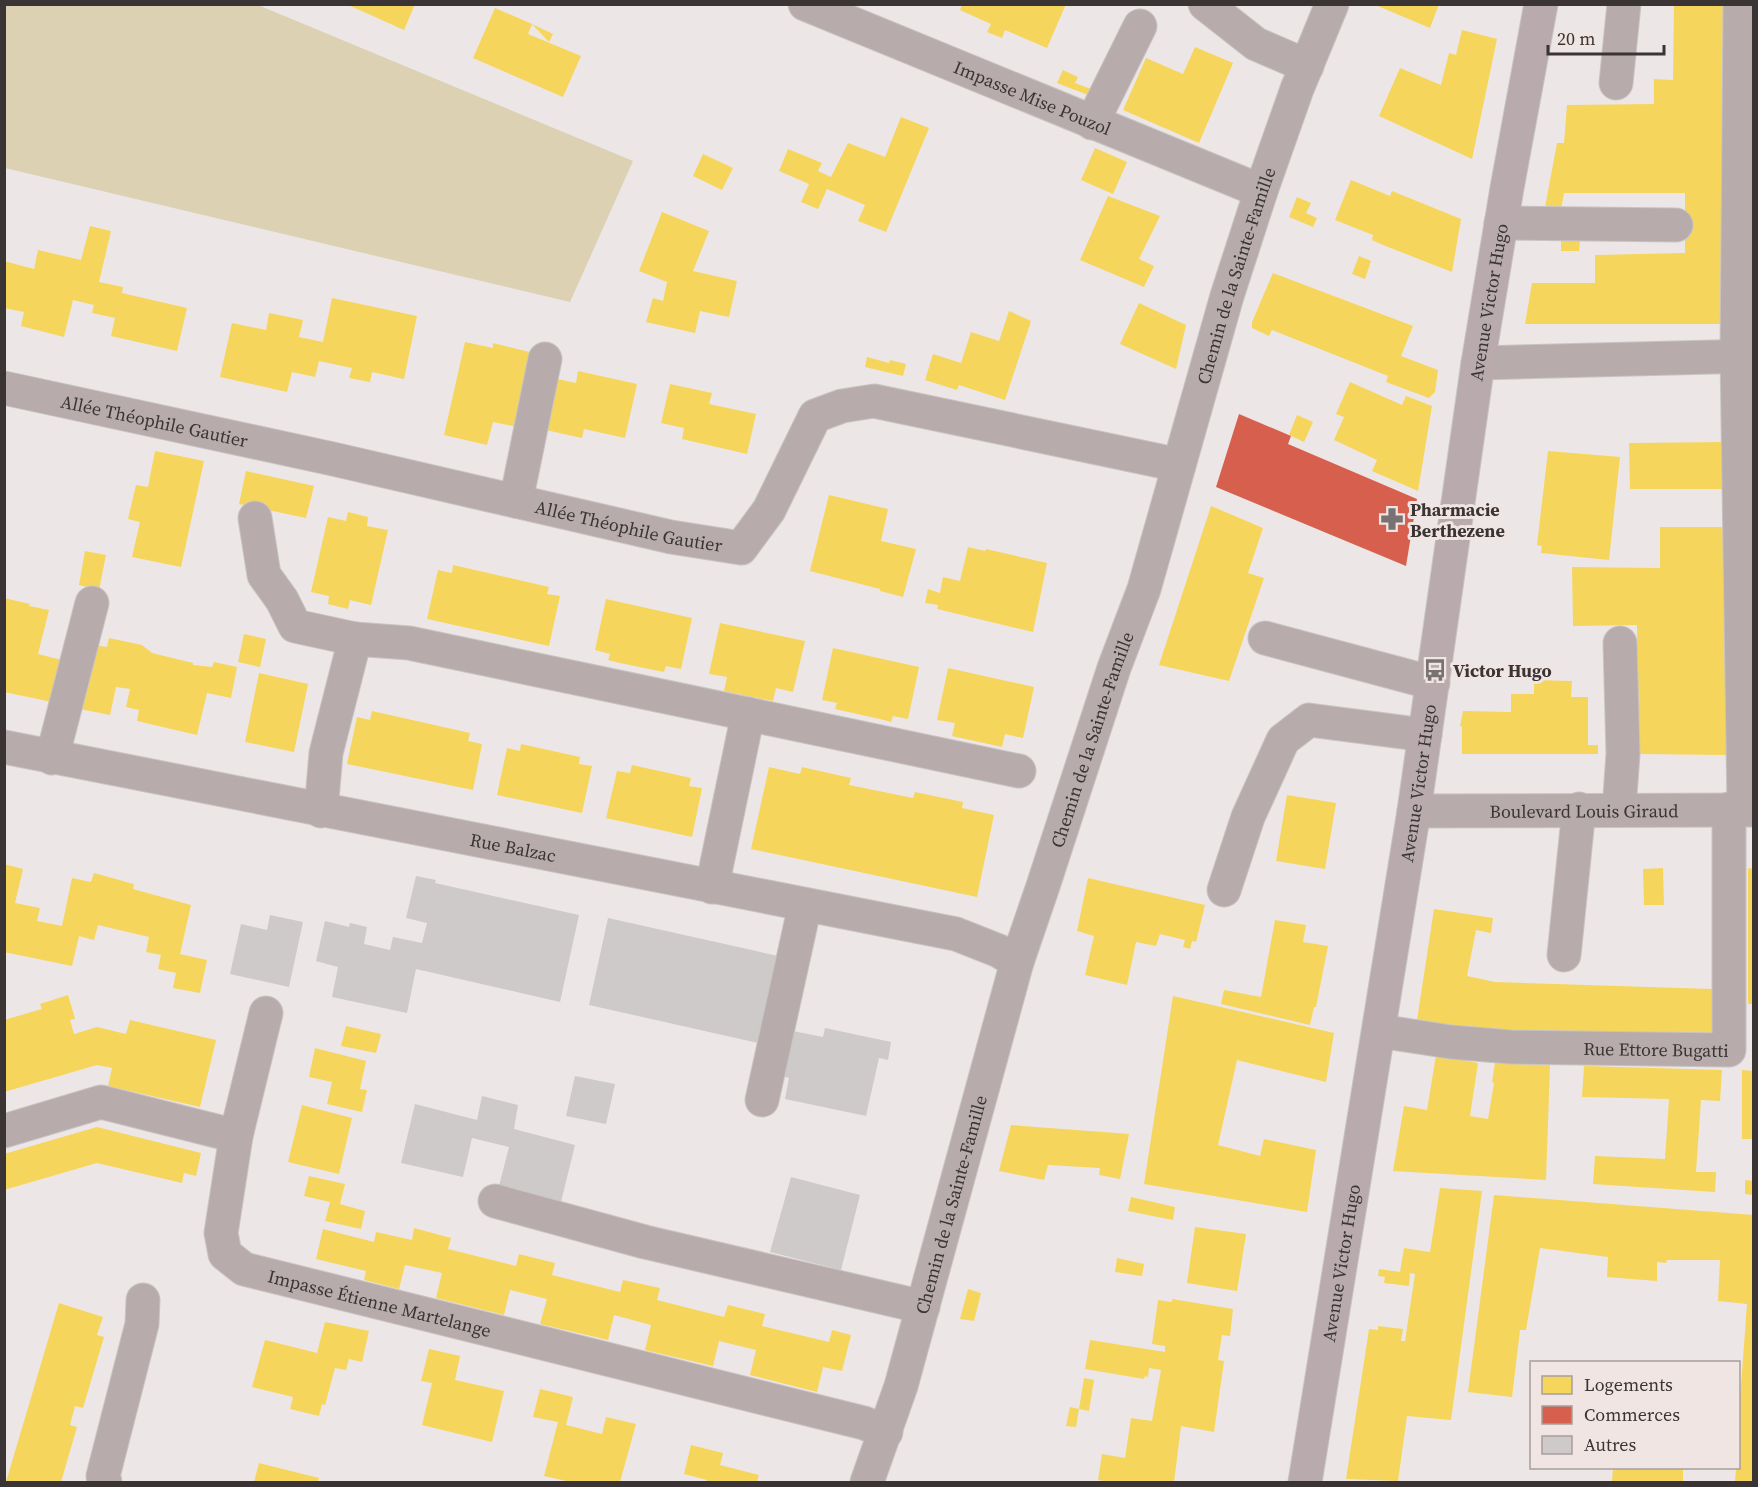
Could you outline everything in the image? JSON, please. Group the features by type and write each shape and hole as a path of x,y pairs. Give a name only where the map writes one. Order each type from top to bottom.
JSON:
{"main road":[{"name":"Avenue Victor Hugo","path":"1305,1482 1414,811 1478,363 1518,124 1542,7"}],"street":[{"name":"Impasse Mise Pouzol","path":"805,4 1261,191"},
{"path":"1205,4 1256,44 1307,66"},
{"name":"Chemin de la Sainte-Famille","path":"867,1482 901,1386 1017,962 1044,886 1114,668 1144,589 1227,296 1261,191 1332,4"},
{"path":"1616,83 1624,4"},
{"path":"1740,4 1747,95 1742,809"},
{"path":"1092,123 1140,26"},
{"path":"1501,224 1676,225"},
{"path":"1478,363 1745,356"},
{"path":"516,501 545,359"},
{"name":"Allée Théophile Gautier","path":"4,388 671,537 741,548 769,510 815,416 842,406 874,400 1179,465"},
{"path":"255,518 264,575 282,600 295,626 356,639 409,643 1019,771"},
{"path":"52,758 92,603"},
{"path":"1265,638 1433,683"},
{"path":"321,811 326,753 356,639"},
{"path":"1619,809 1623,754 1620,643"},
{"path":"712,887 748,714"},
{"path":"1224,890 1248,817 1283,740 1310,720 1425,735"},
{"name":"Rue Balzac","path":"4,747 956,934 999,951 1017,962"},
{"path":"1564,955 1578,809"},
{"name":"Boulevard Louis Giraud","path":"1414,811 1742,809"},
{"name":"Rue Ettore Bugatti","path":"1378,1031 1451,1042 1511,1047 1729,1050 1742,809"},
{"path":"762,1100 806,904"},
{"name":"Impasse Étienne Martelange","path":"266,1013 236,1136 221,1233 225,1254 244,1269 864,1423 886,1432"},
{"path":"4,1131 100,1102 236,1136"},
{"path":"495,1201 645,1242 923,1307"},
{"path":"105,1482 103,1476 142,1324 143,1300"}],"shaded area":[{"path":"5,4 258,5 633,161 570,302 5,168"}],"building: Logements":[{"path":"346,4 415,4 404,30"},
{"path":"962,4 1066,4 1047,48 1005,30 1002,38 987,32 991,24 960,10"},
{"path":"1373,4 1439,4 1430,28"},
{"path":"1674,4 1723,4 1724,324 1525,324 1532,283 1595,283 1595,255 1685,253 1685,193 1564,193 1561,210 1545,207 1557,143 1564,143 1567,105 1654,104 1654,79 1673,80"},
{"path":"495,8 532,24 528,34 581,56 563,97 473,58"},
{"path":"532,24 553,34 549,42"},
{"path":"1462,30 1497,39 1472,159 1379,116 1400,68 1441,85 1449,53 1456,55"},
{"path":"1195,47 1233,63 1199,143 1123,110 1146,58 1183,74"},
{"path":"1063,70 1078,77 1075,83 1091,89 1088,95 1057,83"},
{"path":"901,117 929,128 886,232 858,221 865,205 827,189 818,209 801,202 809,184 779,171 788,149 822,163 818,171 831,177 848,143 885,157"},
{"path":"1095,148 1127,162 1113,194 1081,180"},
{"path":"703,154 733,168 722,190 693,176"},
{"path":"1351,180 1390,196 1392,191 1461,219 1452,272 1383,245 1372,240 1373,235 1335,220"},
{"path":"1108,196 1160,216 1139,259 1154,266 1144,287 1080,260"},
{"path":"1297,197 1311,203 1306,213 1317,218 1313,227 1289,217"},
{"path":"662,212 709,231 693,271 737,281 729,317 700,311 695,333 646,322 653,298 663,301 667,282 639,271"},
{"path":"90,226 111,231 99,282 123,287 122,293 187,308 177,351 111,336 115,318 92,313 94,305 73,300 64,337 21,326 24,312 4,308 4,261 34,269 38,250 81,260"},
{"path":"1561,241 1580,241 1579,251 1561,251"},
{"path":"1359,256 1371,261 1365,279 1352,274"},
{"path":"1273,273 1413,326 1401,356 1438,370 1435,392 1429,398 1386,382 1388,376 1272,330 1269,336 1252,328 1252,322"},
{"path":"332,298 417,316 404,379 372,372 370,382 349,378 352,368 319,361 315,377 292,372 287,392 220,377 232,323 266,330 269,313 303,320 299,337 323,342"},
{"path":"1139,303 1186,325 1176,369 1120,344"},
{"path":"1009,311 1031,321 1005,400 959,385 957,390 925,380 933,354 961,363 971,332 999,341"},
{"path":"465,342 493,348 493,343 534,353 518,427 493,422 487,445 444,435"},
{"path":"867,357 889,363 890,360 906,364 903,376 865,367"},
{"path":"578,371 637,384 625,438 584,429 582,438 541,429 553,378 576,383"},
{"path":"1350,382 1402,405 1406,396 1432,406 1418,491 1372,471 1377,460 1334,440 1344,417 1336,414"},
{"path":"670,384 712,393 709,404 756,414 747,454 682,439 684,428 661,423"},
{"path":"1297,415 1313,422 1304,442 1289,435"},
{"path":"1726,442 1726,489 1630,489 1629,443"},
{"path":"155,451 204,461 181,567 132,557 140,522 128,519 136,485 148,487"},
{"path":"1548,451 1620,457 1609,560 1541,553 1542,546 1537,545"},
{"path":"246,471 314,486 306,518 239,504"},
{"path":"829,495 888,509 881,541 916,549 903,597 810,571"},
{"path":"1211,506 1263,528 1248,573 1264,578 1229,681 1159,665"},
{"path":"348,512 368,517 367,526 388,530 371,605 350,600 348,609 328,604 329,596 311,592 328,517 346,521"},
{"path":"1660,527 1726,527 1726,755 1638,754 1637,625 1573,626 1572,567 1660,568"},
{"path":"968,547 1047,563 1033,632 937,609 938,605 925,603 928,589 940,593 943,577 960,581"},
{"path":"85,551 106,555 99,590 79,585"},
{"path":"453,565 549,587 547,594 560,596 549,646 427,619 438,570 452,573"},
{"path":"4,598 49,610 38,654 62,660 52,702 4,692"},
{"path":"606,599 692,618 681,669 666,666 664,672 620,663 608,660 610,654 595,650"},
{"path":"720,623 805,641 793,692 776,688 773,701 724,691 727,677 709,674"},
{"path":"244,634 266,639 260,667 238,662"},
{"path":"109,638 142,645 152,653 193,663 193,665 212,667 214,662 237,667 231,698 207,693 197,735 137,721 139,710 126,707 130,689 116,687 110,715 75,708 88,644 107,647"},
{"path":"833,648 919,667 908,719 893,716 891,722 835,709 837,703 822,700"},
{"path":"948,668 1034,687 1023,738 1005,734 1002,747 952,736 955,723 937,720"},
{"path":"259,673 308,684 294,752 245,742"},
{"path":"1534,680 1572,681 1571,697 1588,697 1588,745 1598,745 1598,754 1462,754 1462,727 1460,726 1463,711 1511,712 1511,694 1534,694"},
{"path":"372,711 470,733 468,741 482,744 473,790 347,764 357,717 370,720"},
{"path":"521,744 580,757 579,764 592,766 582,813 497,795 507,748 520,751"},
{"path":"632,765 691,778 689,786 702,788 692,837 606,818 617,771 630,773"},
{"path":"769,767 800,774 802,767 851,778 849,785 913,798 915,792 963,802 962,808 994,815 977,897 751,849"},
{"path":"1287,795 1336,803 1325,869 1276,861"},
{"path":"4,864 23,869 15,903 40,908 37,921 62,926 72,878 91,882 94,873 134,884 133,889 191,905 180,954 207,960 200,993 173,988 176,973 158,969 161,955 146,952 149,937 98,925 94,940 79,936 72,966 4,952"},
{"path":"1663,868 1664,905 1644,905 1643,869"},
{"path":"1748,868 1754,869 1754,1004 1748,1004"},
{"path":"1088,878 1205,905 1196,942 1192,941 1190,949 1183,947 1185,940 1160,934 1156,946 1136,942 1127,985 1085,975 1094,936 1077,931"},
{"path":"1434,909 1493,918 1491,933 1476,930 1467,976 1495,982 1712,989 1712,1037 1489,1032 1417,1020"},
{"path":"1275,920 1306,925 1303,942 1328,946 1316,1007 1314,1007 1310,1025 1221,1004 1224,990 1261,997"},
{"path":"68,995 75,1019 70,1020 74,1034 97,1027 126,1034 130,1020 216,1040 200,1107 108,1086 112,1068 97,1065 4,1092 4,1020 42,1009 40,1004"},
{"path":"1173,996 1334,1033 1326,1082 1237,1060 1218,1145 1260,1156 1264,1139 1316,1150 1307,1212 1144,1184"},
{"path":"346,1026 381,1034 376,1053 341,1046"},
{"path":"315,1048 366,1061 360,1089 367,1090 362,1112 327,1104 332,1082 309,1077"},
{"path":"1436,1055 1478,1063 1470,1116 1488,1119 1495,1063 1550,1065 1546,1180 1393,1171 1404,1106 1427,1110"},
{"path":"1584,1066 1722,1070 1720,1101 1701,1100 1696,1172 1716,1172 1715,1192 1593,1184 1595,1156 1665,1159 1669,1099 1582,1097"},
{"path":"1742,1070 1754,1071 1754,1139 1742,1139"},
{"path":"302,1105 352,1118 339,1174 288,1162"},
{"path":"1011,1125 1129,1134 1120,1179 1099,1175 1100,1168 1048,1165 1044,1180 999,1171"},
{"path":"97,1127 201,1153 196,1176 184,1173 182,1183 97,1163 4,1190 4,1154"},
{"path":"309,1176 345,1184 340,1204 365,1211 361,1229 325,1221 330,1202 304,1196"},
{"path":"1745,1180 1754,1181 1754,1195 1745,1194"},
{"path":"1440,1188 1482,1191 1451,1420 1407,1416 1398,1481 1346,1479 1369,1329 1378,1330 1378,1326 1403,1329 1401,1341 1405,1341 1415,1274 1410,1273 1409,1286 1384,1283 1385,1277 1378,1276 1379,1269 1400,1272 1404,1248 1430,1252"},
{"path":"1494,1195 1754,1215 1754,1482 1735,1482 1736,1469 1740,1469 1740,1399 1747,1304 1718,1301 1720,1260 1657,1262 1657,1281 1607,1277 1608,1257 1540,1248 1526,1330 1520,1330 1512,1397 1468,1392"},
{"path":"1131,1197 1175,1207 1173,1220 1128,1211"},
{"path":"1195,1227 1246,1234 1237,1291 1187,1283"},
{"path":"414,1228 451,1238 448,1249 516,1266 519,1254 555,1263 552,1275 620,1292 623,1280 660,1288 657,1300 724,1317 728,1305 765,1314 762,1326 829,1342 832,1330 851,1335 842,1371 823,1367 817,1392 750,1375 756,1350 719,1341 713,1366 645,1350 651,1325 614,1315 608,1340 540,1324 547,1299 510,1290 504,1315 436,1298 442,1273 405,1265 399,1289 364,1280 366,1271 316,1259 323,1229 374,1242 376,1232 412,1240"},
{"path":"1117,1258 1144,1264 1142,1276 1115,1272"},
{"path":"968,1289 981,1293 974,1321 960,1319"},
{"path":"1172,1299 1233,1309 1230,1336 1222,1335 1218,1360 1224,1361 1214,1432 1181,1426 1174,1482 1098,1480 1102,1454 1125,1458 1131,1418 1152,1421 1161,1370 1149,1368 1148,1377 1145,1376 1144,1379 1085,1369 1090,1340 1165,1352 1165,1346 1152,1344 1158,1300 1172,1302"},
{"path":"59,1303 103,1317 97,1335 104,1337 83,1408 75,1406 70,1425 77,1427 61,1482 6,1482"},
{"path":"325,1322 369,1331 362,1362 349,1359 346,1370 335,1368 325,1405 322,1404 319,1416 290,1409 293,1397 252,1387 265,1340 317,1353"},
{"path":"429,1349 460,1356 455,1380 504,1391 492,1442 422,1425 432,1383 421,1381"},
{"path":"1084,1378 1094,1380 1089,1411 1079,1409"},
{"path":"540,1389 573,1397 566,1425 602,1434 606,1417 636,1424 620,1482 571,1482 544,1476 558,1422 533,1417"},
{"path":"1070,1407 1079,1409 1076,1427 1066,1426"},
{"path":"691,1445 723,1453 720,1465 759,1475 757,1482 706,1482 707,1480 684,1474"},
{"path":"259,1463 319,1478 318,1482 254,1482"},
{"path":"1613,1469 1683,1469 1683,1481 1612,1482"}],"building: Commerces":[{"path":"1239,414 1291,436 1288,444 1417,499 1406,566 1216,487"}],"building: Autres":[{"path":"416,876 436,880 435,883 579,915 560,1002 416,969 407,1013 332,997 338,967 316,961 325,921 349,927 350,923 367,927 364,944 390,950 393,937 422,943 427,923 406,918"},
{"path":"270,915 303,922 289,987 230,974 241,924 267,930"},
{"path":"608,918 778,956 758,1043 589,1005"},
{"path":"825,1028 891,1042 888,1060 879,1058 866,1116 785,1099 789,1078 778,1075 788,1030 823,1037"},
{"path":"575,1076 615,1084 606,1124 566,1116"},
{"path":"482,1096 518,1105 514,1129 575,1145 561,1202 499,1186 509,1147 472,1138 463,1177 401,1163 415,1104 477,1120"},
{"path":"791,1177 860,1195 841,1270 770,1252"}],"place":[{"name":"Pharmacie Berthezene","path":"1392,519"},
{"name":"Victor Hugo","path":"1435,670"}]}
